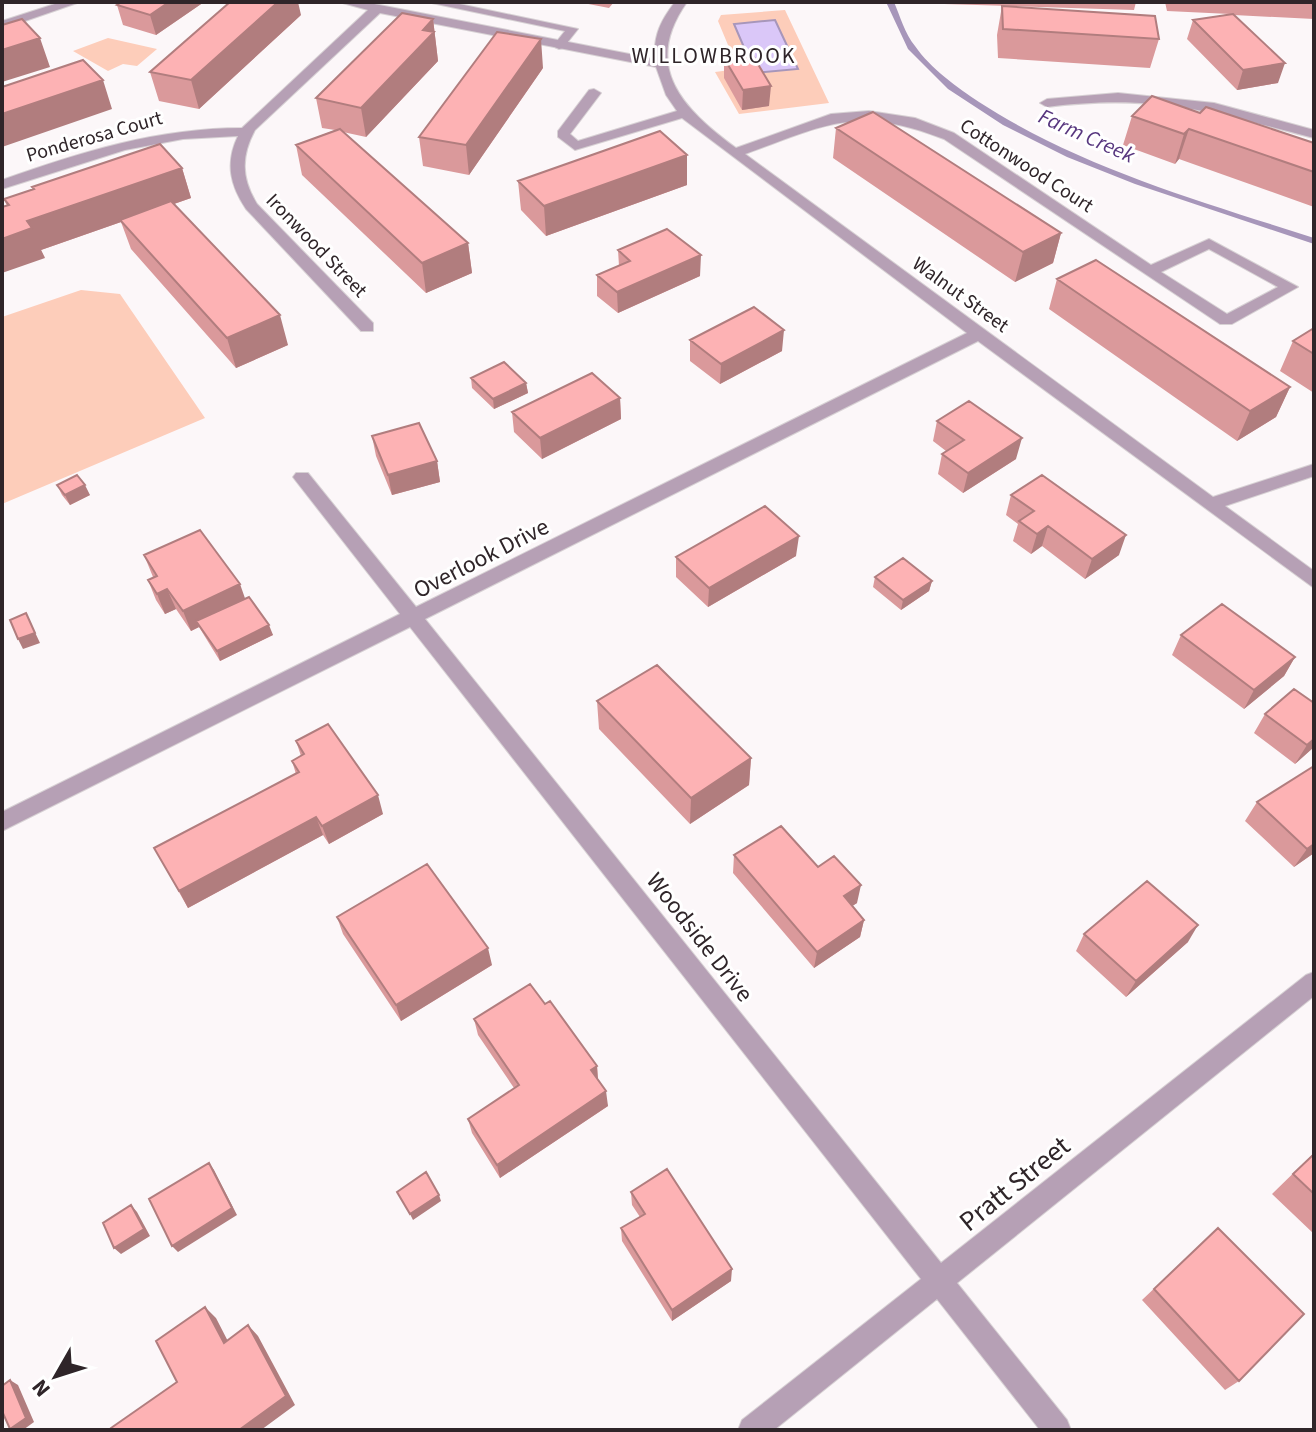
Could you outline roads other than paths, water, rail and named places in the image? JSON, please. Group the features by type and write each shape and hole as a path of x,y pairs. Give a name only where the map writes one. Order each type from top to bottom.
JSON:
{"street":[{"path":"2,25 74,2"},
{"path":"346,2 659,64 664,27 681,2"},
{"path":"246,132 377,9"},
{"name":"Walnut Street","path":"659,64 668,91 685,113 734,153 1314,581"},
{"path":"594,93 563,134 575,146 685,113"},
{"path":"1047,103 1100,95 1162,96 1197,101 1314,134"},
{"name":"Cottonwood Court","path":"734,153 831,118 869,115 910,121 949,136 1150,271 1226,321 1290,287 1209,243 1150,271"},
{"name":"Ponderosa Court","path":"2,185 150,137 213,130 246,132"},
{"name":"Ironwood Street","path":"246,132 237,151 235,170 239,189 251,206 367,327"},
{"name":"Overlook Drive","path":"2,822 980,333"},
{"path":"1213,504 1314,470"},
{"name":"Woodside Drive","path":"302,477 1057,1430"},
{"name":"Pratt Street","path":"752,1430 1314,982"}],"lane":[{"path":"433,2 572,29 559,46"}],"waterway":[{"name":"Farm Creek","path":"890,2 911,47 951,87 1006,123 1070,155 1138,182 1314,241"}],"district":[{"name":"WILLOWBROOK","path":"714,55"}]}
